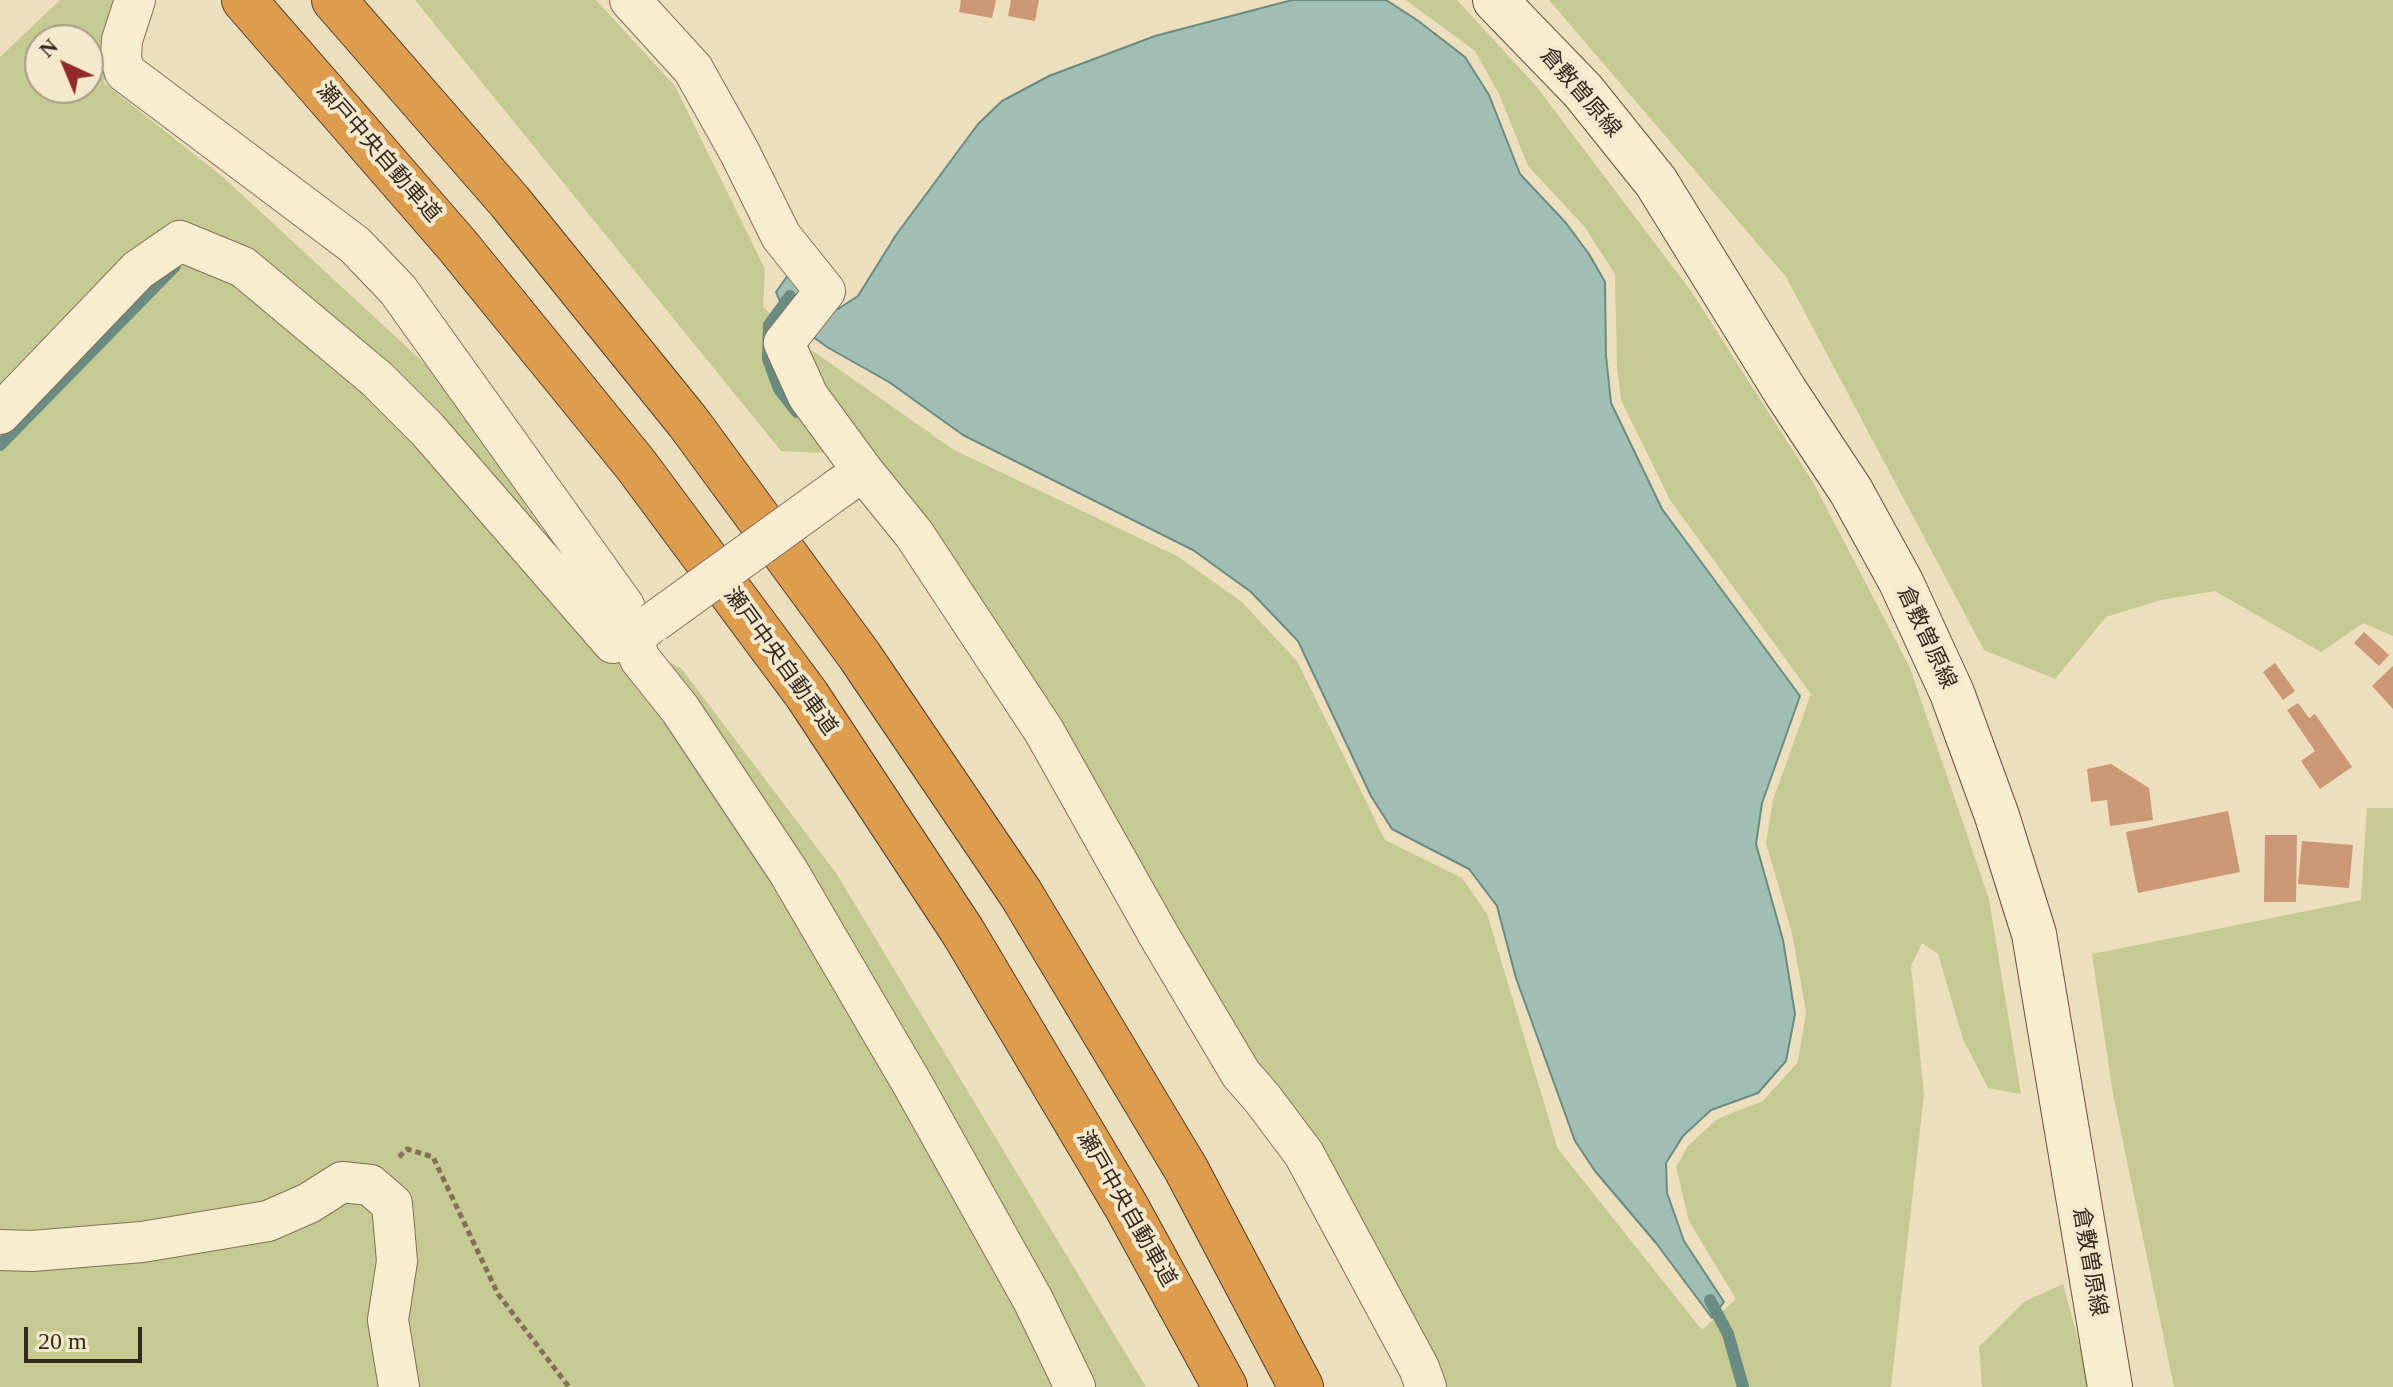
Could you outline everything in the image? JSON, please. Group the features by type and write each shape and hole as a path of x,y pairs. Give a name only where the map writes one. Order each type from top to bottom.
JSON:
{"highway":[{"path":"334,0 510,202 688,422 859,655 1021,894 1186,1169 1301,1387"},
{"name":"瀬戸中央自動車道","path":"246,3 457,245 636,465 807,695 963,932 1126,1206 1225,1387"}],"street":[{"path":"135,0 122,40 121,59 125,72 355,245 398,290 624,606 630,619 643,631"},
{"path":"630,0 693,69 740,153 781,236 825,291 784,343 851,480 914,534 1044,731 1241,1074 1304,1154 1419,1368 1426,1387"},
{"name":"倉敷曽原線","path":"1495,0 1583,91 1656,182 1785,391 1851,491 1901,582 1952,693 1997,816 2034,934 2110,1387"},
{"path":"0,414 138,270 180,241 243,267 377,379 427,429 613,643 643,631 851,480"},
{"path":"643,631 640,659 680,709 788,871 913,1085 1033,1300 1075,1387"},
{"path":"0,1250 32,1251 142,1242 268,1221 309,1203 342,1182 370,1185 392,1204 397,1261 388,1320 399,1387"}],"path":[{"path":"370,1185 407,1149 433,1157 498,1294 569,1387"}],"green space":[{"path":"60,0 123,0 104,83 104,24 35,24"},
{"path":"415,0 596,0 675,86 765,269 763,307 810,349 954,450 1177,556 1242,602 1297,661 1385,840 1462,878 1487,914 1558,1149 1702,1330 1736,1299 1689,1221 1676,1167 1688,1146 1717,1119 1763,1101 1798,1062 1806,1012 1792,933 1766,843 1773,800 1811,694 1670,500 1621,400 1617,368 1615,274 1584,226 1528,166 1499,94 1475,51 1406,0 1457,0 1536,86 1691,291 1813,482 1910,668 1989,899 2021,1094 1988,1088 1963,1039 1938,954 1922,943 1911,966 1924,1094 1891,1387 1436,1387 864,455 781,451"},
{"path":"1549,0 2393,0 2393,636 2363,623 2321,652 2215,591 2161,600 2106,617 2055,679 1984,650 1786,277"},
{"path":"24,34 24,104 104,104 104,83 224,178 437,375 615,636 681,668 836,873 1146,1387 0,1387 0,57"},
{"path":"2367,808 2393,808 2393,1387 2174,1387 2113,1094 2092,954 2361,900"},
{"path":"2063,1284 2091,1387 1982,1387 1979,1347 2024,1302"}],"water":[{"path":"1292,0 1386,0 1465,57 1489,95 1520,174 1566,223 1605,282 1606,356 1611,403 1662,509 1800,696 1762,803 1756,844 1783,940 1795,1014 1786,1061 1758,1093 1711,1110 1683,1136 1666,1163 1667,1193 1684,1241 1724,1302 1712,1318 1656,1243 1595,1171 1575,1141 1516,978 1497,906 1469,869 1392,829 1371,796 1298,641 1251,592 1193,550 963,435 889,382 827,347 788,319 776,292 794,267 817,294 838,309 858,296 896,235 978,124 1002,101 1049,76 1155,36"}],"building":[{"path":"961,0 996,0 992,18 959,12"},
{"path":"1011,0 1039,0 1035,21 1008,16"},
{"path":"2364,632 2389,655 2379,666 2354,643"},
{"path":"2275,663 2295,691 2283,700 2263,672"},
{"path":"2393,666 2393,709 2372,686"},
{"path":"2298,703 2309,718 2315,714 2352,767 2320,789 2301,761 2315,751 2287,710"},
{"path":"2111,764 2149,788 2153,820 2110,826 2107,800 2091,802 2087,769"},
{"path":"2228,811 2240,872 2138,893 2126,832"},
{"path":"2265,835 2297,835 2296,902 2264,902"},
{"path":"2302,841 2353,845 2349,888 2298,884"}],"waterway":[{"path":"0,445 175,266"},
{"path":"790,296 769,325 768,359 779,389 797,412"},
{"path":"1710,1300 1728,1334 1743,1387"}]}
